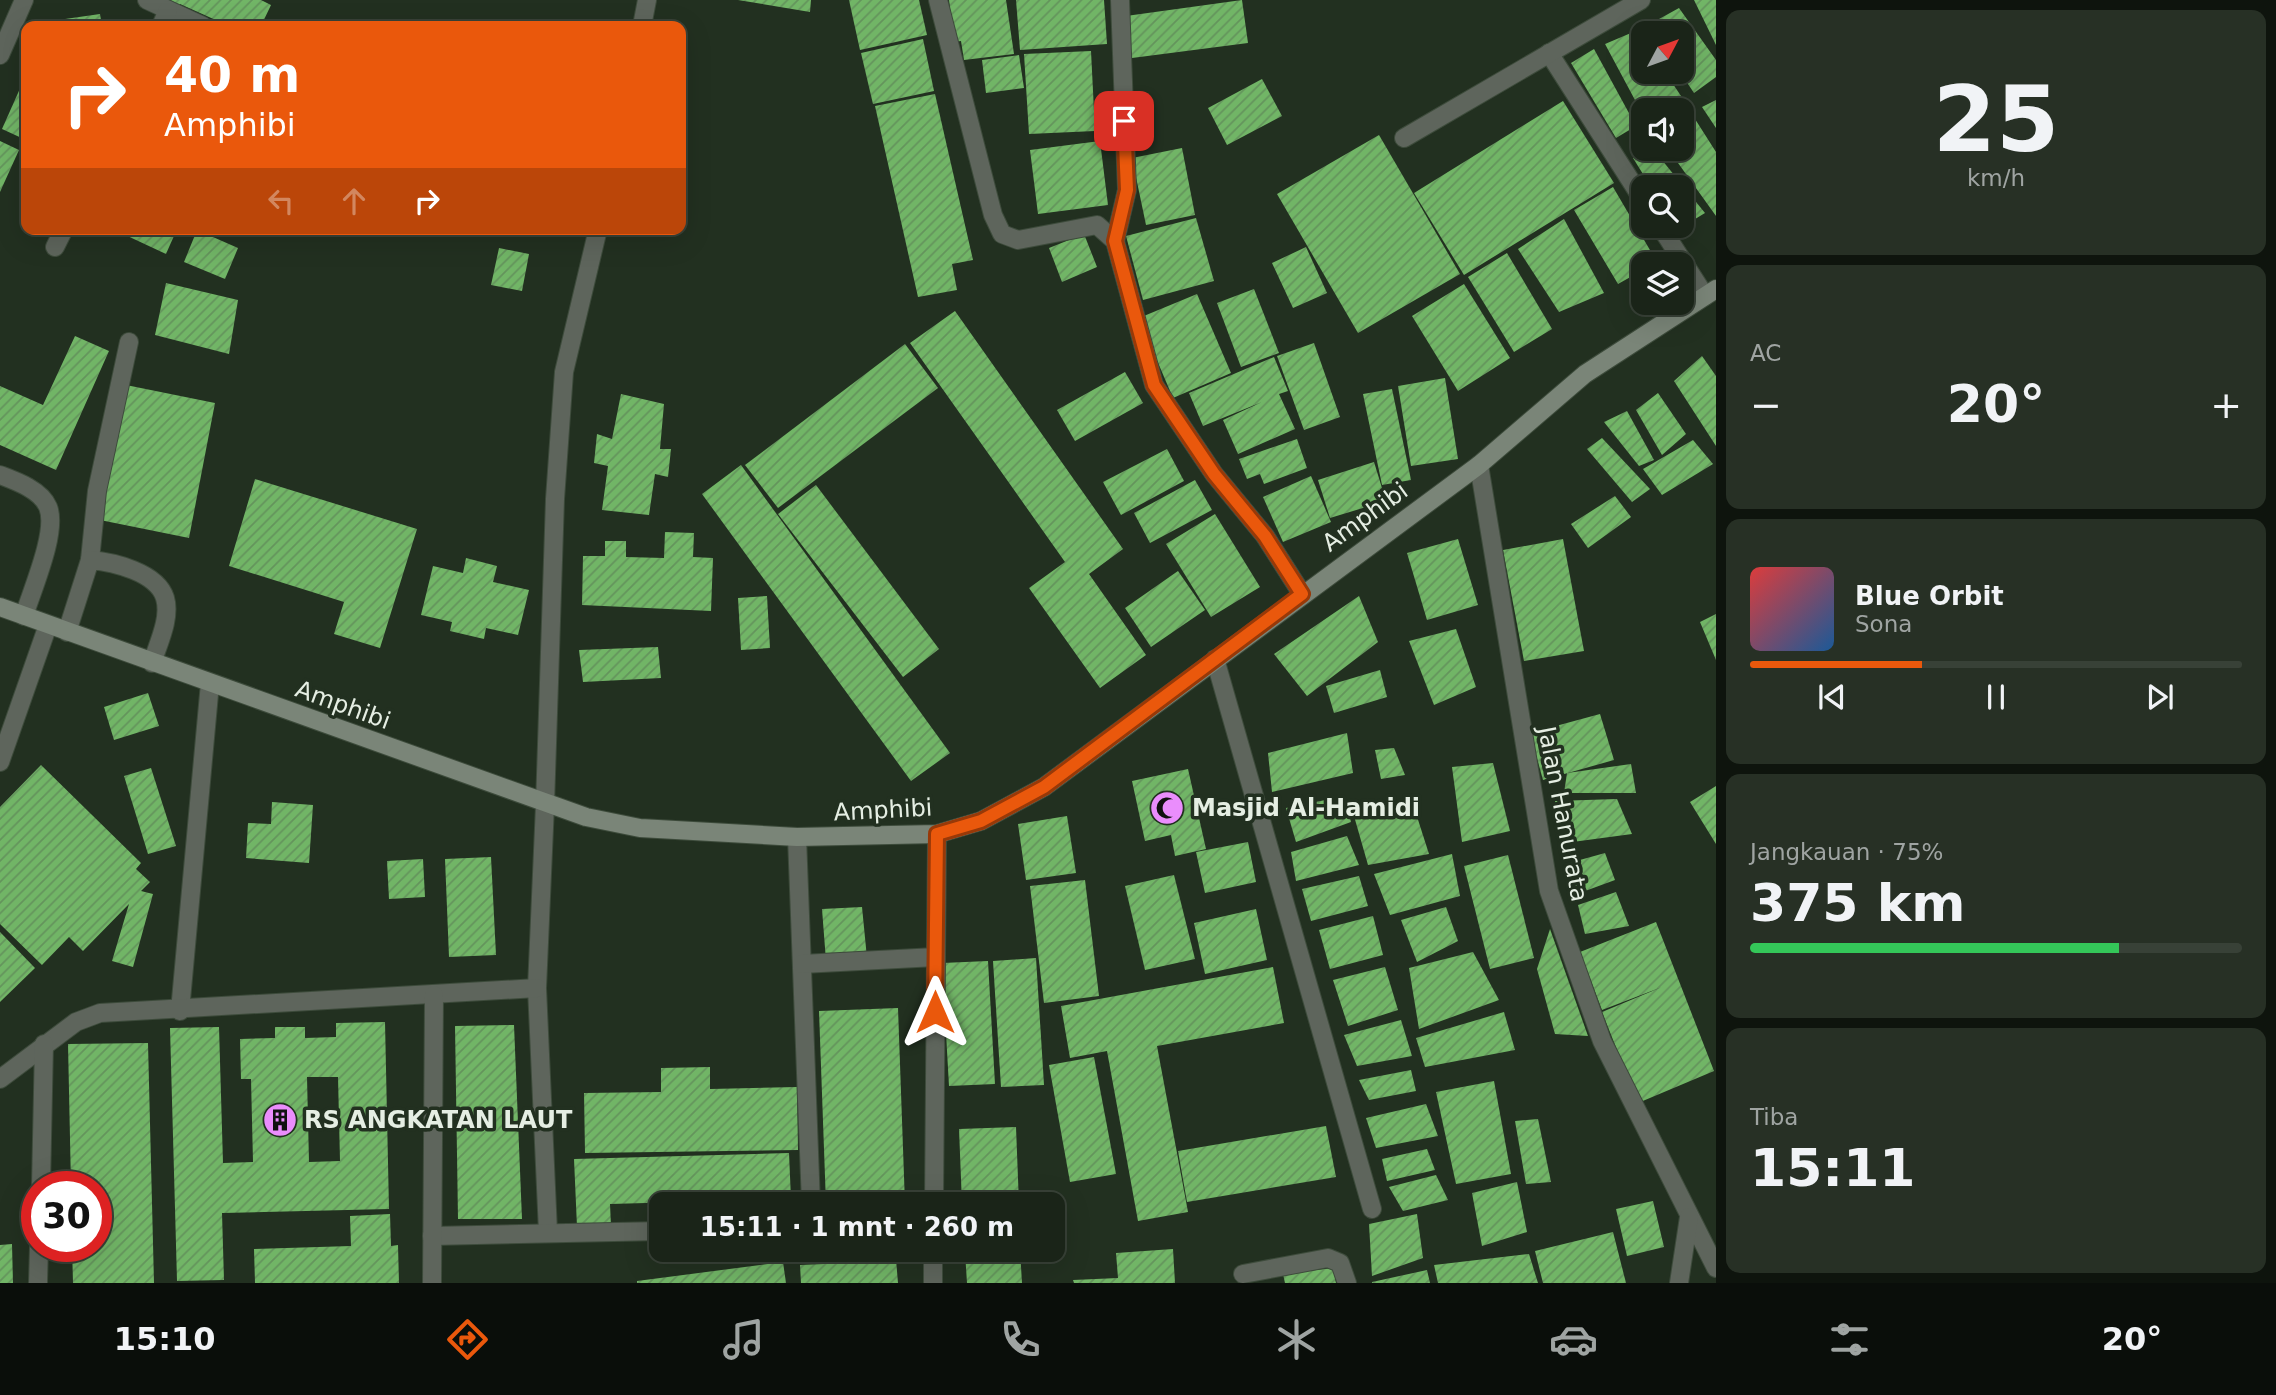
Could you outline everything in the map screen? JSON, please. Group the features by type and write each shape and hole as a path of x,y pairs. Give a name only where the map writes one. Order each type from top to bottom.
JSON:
{"main road":[{"name":"Amphibi","path":"0,607 545,805 640,828 797,837 937,834 981,821 1044,787 1479,465 1585,374 1711,292"}],"street":[{"path":"0,55 24,0"},
{"path":"147,0 165,18"},
{"path":"643,21 647,0"},
{"path":"938,0 993,215 1002,234 1018,240 1097,225 1115,241"},
{"path":"1120,0 1127,190 1115,241 1154,385 1214,474 1265,536 1302,594"},
{"path":"1404,138 1640,0"},
{"path":"1549,53 1631,181"},
{"path":"55,247 61,235"},
{"path":"548,1232 537,988 555,499 564,372 597,235"},
{"path":"1669,238 1711,292"},
{"path":"67,632 90,560 97,491 129,342"},
{"name":"Jalan Hanurata","path":"1479,465 1549,891 1602,1041 1716,1268"},
{"path":"0,475 38,494 48,506 52,524 24,616"},
{"path":"90,560 119,565 145,577 160,589 166,600 165,619 152,663"},
{"path":"0,762 48,625"},
{"path":"1215,659 1372,1209"},
{"path":"180,1011 210,683"},
{"path":"934,1192 937,834"},
{"path":"797,837 811,1192"},
{"path":"802,964 936,957"},
{"path":"0,1079 76,1022 100,1013 180,1011 537,988"},
{"path":"432,1283 434,995"},
{"path":"41,1171 44,1044"},
{"path":"1679,1283 1689,1217"},
{"path":"432,1236 649,1231"},
{"path":"1243,1274 1328,1258 1340,1264 1348,1283"},
{"path":"38,1283 39,1262"},
{"path":"933,1262 933,1283"}],"building":[{"path":"155,0 261,0 271,5 263,21 218,21 180,4 177,11"},
{"path":"738,0 811,0 810,12"},
{"path":"849,0 919,0 927,35 860,50"},
{"path":"949,0 1006,0 1014,54 964,60 961,41 954,42"},
{"path":"1016,0 1104,0 1107,44 1020,50"},
{"path":"1242,0 1248,43 1132,58 1126,16"},
{"path":"1694,0 1716,0 1716,45"},
{"path":"1679,8 1688,21 1655,21"},
{"path":"100,14 101,21 65,21"},
{"path":"1694,29 1716,60 1716,77 1694,93 1688,84 1694,84"},
{"path":"1631,33 1631,84 1673,84 1682,98 1634,98 1605,44"},
{"path":"923,39 934,91 873,104 861,53"},
{"path":"1594,49 1631,117 1631,129 1616,138 1571,63"},
{"path":"1091,51 1095,131 1029,134 1024,54"},
{"path":"1019,55 1024,88 986,93 982,60"},
{"path":"1262,79 1282,116 1227,145 1208,108"},
{"path":"21,86 21,138 2,129"},
{"path":"935,94 973,260 952,264 957,290 918,297 875,106"},
{"path":"1716,100 1716,128 1702,107"},
{"path":"1563,101 1614,183 1464,275 1414,193"},
{"path":"1694,120 1716,152 1716,216 1694,185 1694,175 1687,175 1677,161 1694,161"},
{"path":"1379,135 1460,274 1358,333 1277,194"},
{"path":"0,141 19,150 0,192"},
{"path":"1100,141 1108,205 1038,214 1030,150"},
{"path":"1182,148 1195,215 1146,225 1132,158"},
{"path":"1635,161 1663,161 1674,175 1644,175"},
{"path":"1613,187 1631,218 1631,238 1643,238 1651,252 1631,252 1631,277 1618,284 1574,210"},
{"path":"1694,199 1705,213 1694,220"},
{"path":"1196,218 1214,281 1143,300 1126,236"},
{"path":"1564,219 1604,293 1559,312 1518,249"},
{"path":"1084,234 1097,267 1062,282 1049,248"},
{"path":"125,235 174,235 166,254"},
{"path":"195,235 208,235 238,248 225,279 184,262"},
{"path":"1306,247 1327,293 1293,308 1272,263"},
{"path":"499,248 529,254 522,291 491,285"},
{"path":"1507,253 1552,329 1514,352 1468,277"},
{"path":"166,283 238,300 229,354 155,335"},
{"path":"1464,284 1510,358 1458,391 1412,316"},
{"path":"1254,289 1279,353 1241,367 1217,303"},
{"path":"1197,294 1231,373 1173,398 1139,318"},
{"path":"955,311 1123,549 1089,574 1146,655 1100,688 1029,588 1065,562 910,343"},
{"path":"75,336 109,351 56,470 0,445 0,386 43,405"},
{"path":"1314,343 1340,417 1304,430 1277,356"},
{"path":"905,344 938,388 778,508 745,465"},
{"path":"1702,356 1716,376 1716,446 1674,381"},
{"path":"1274,357 1288,391 1279,394 1295,429 1238,454 1223,420 1262,402 1203,426 1189,393"},
{"path":"1125,372 1143,403 1075,441 1057,410"},
{"path":"1445,378 1458,459 1411,466 1398,386"},
{"path":"126,385 215,403 189,538 100,520"},
{"path":"1392,389 1411,480 1382,485 1363,394"},
{"path":"1658,393 1686,434 1662,455 1636,410"},
{"path":"621,394 664,404 660,449 671,449 668,477 655,474 649,515 602,510 608,466 594,463 597,434 612,439"},
{"path":"1627,411 1654,460 1639,466 1604,422"},
{"path":"1602,438 1650,489 1632,502 1587,449"},
{"path":"1297,439 1307,468 1264,484 1260,474 1247,479 1239,459"},
{"path":"1693,440 1713,464 1662,495 1643,469"},
{"path":"1167,449 1184,481 1121,515 1103,482"},
{"path":"1374,462 1386,501 1330,518 1318,480"},
{"path":"741,465 950,753 911,781 702,494"},
{"path":"1311,476 1331,522 1283,542 1263,497"},
{"path":"255,479 417,529 380,648 334,634 344,602 229,566"},
{"path":"1195,480 1212,510 1150,543 1134,513"},
{"path":"816,485 939,649 903,677 778,514"},
{"path":"1615,496 1631,517 1588,548 1571,524"},
{"path":"1215,514 1260,587 1211,617 1166,544"},
{"path":"665,532 694,533 693,557 713,558 711,611 582,605 583,556 605,556 605,541 626,541 626,557 664,558"},
{"path":"1458,539 1478,605 1427,620 1407,553"},
{"path":"1563,539 1584,651 1524,661 1503,550"},
{"path":"466,558 497,566 493,582 529,590 518,635 486,628 484,639 450,631 452,622 421,615 433,566 463,573"},
{"path":"1178,571 1205,610 1151,647 1125,608"},
{"path":"767,596 770,648 741,650 738,598"},
{"path":"1359,596 1378,642 1307,696 1274,654"},
{"path":"1716,614 1716,660 1700,622"},
{"path":"1456,629 1476,687 1434,705 1409,641"},
{"path":"658,647 661,678 583,682 579,650"},
{"path":"1380,670 1387,697 1334,713 1326,686"},
{"path":"148,693 159,726 114,740 104,707"},
{"path":"1600,714 1614,760 1543,780 1530,733"},
{"path":"1347,733 1353,773 1272,792 1268,753"},
{"path":"1394,748 1405,775 1381,779 1375,750"},
{"path":"1493,763 1510,831 1462,842 1452,767"},
{"path":"1631,764 1636,793 1564,793 1567,773"},
{"path":"41,765 141,863 136,869 150,882 141,891 153,894 133,967 112,961 129,904 83,951 69,937 42,965 0,924 0,807"},
{"path":"151,768 176,846 148,854 124,776"},
{"name":"Masjid Al-Hamidi","path":"1188,769 1206,849 1175,856 1171,835 1145,841 1132,781"},
{"path":"1716,786 1716,844 1690,802"},
{"path":"1345,796 1351,822 1296,842 1286,808"},
{"path":"1617,799 1632,834 1565,843 1555,801"},
{"path":"1412,801 1429,854 1368,865 1354,816"},
{"path":"272,802 313,805 309,863 246,858 248,823 271,824"},
{"path":"1067,816 1076,873 1026,880 1018,824"},
{"path":"1347,836 1359,865 1296,881 1291,852"},
{"path":"1248,842 1256,882 1205,893 1196,852"},
{"path":"1605,853 1615,880 1577,894 1569,863"},
{"path":"1452,854 1460,896 1390,915 1374,874"},
{"path":"1508,855 1534,958 1490,969 1464,866"},
{"path":"491,857 496,955 449,957 445,859"},
{"path":"423,859 425,897 389,899 387,861"},
{"path":"1174,875 1195,959 1145,970 1125,886"},
{"path":"1359,876 1368,906 1311,921 1302,889"},
{"path":"1085,880 1099,996 1044,1003 1030,886"},
{"path":"1616,892 1629,926 1585,934 1578,905"},
{"path":"862,907 867,958 826,961 822,909"},
{"path":"1446,907 1458,941 1417,962 1401,920"},
{"path":"1256,909 1267,960 1205,974 1194,923"},
{"path":"1373,916 1383,955 1330,969 1319,930"},
{"path":"1656,922 1714,1071 1638,1103 1602,1012 1662,987 1602,1010 1580,952"},
{"path":"1550,929 1588,1036 1555,1034 1537,969"},
{"path":"0,932 35,968 0,1002"},
{"path":"1473,952 1499,1000 1419,1029 1409,968"},
{"path":"1036,958 1044,1085 1001,1087 993,961"},
{"path":"988,961 995,1084 949,1086 942,963"},
{"path":"1273,967 1284,1023 1157,1046 1188,1212 1138,1221 1107,1051 1070,1058 1061,1006"},
{"path":"1385,967 1398,1010 1348,1026 1333,980"},
{"path":"898,1008 905,1192 826,1192 819,1011"},
{"path":"1504,1012 1515,1050 1425,1067 1416,1038"},
{"path":"1401,1020 1412,1056 1357,1066 1344,1035"},
{"name":"RS ANGKATAN LAUT","path":"385,1022 389,1209 222,1213 224,1280 177,1281 170,1028 219,1027 223,1163 253,1162 251,1079 241,1079 240,1039 275,1038 275,1027 305,1027 305,1038 336,1037 336,1023","holes":["307,1077 338,1077 340,1161 309,1162"]},
{"path":"514,1025 522,1219 458,1219 455,1026"},
{"path":"148,1043 154,1283 73,1283 72,1262 112,1262 112,1171 71,1171 68,1044"},
{"path":"1094,1057 1116,1174 1070,1182 1049,1065"},
{"path":"710,1067 710,1089 797,1087 798,1150 585,1153 584,1093 661,1092 661,1068"},
{"path":"1411,1070 1416,1091 1369,1100 1359,1080"},
{"path":"1494,1081 1511,1174 1456,1184 1436,1092"},
{"path":"1426,1104 1438,1136 1376,1148 1366,1118"},
{"path":"1538,1119 1551,1182 1526,1184 1515,1121"},
{"path":"1326,1126 1336,1177 1187,1202 1178,1151"},
{"path":"1016,1127 1019,1192 962,1192 959,1129"},
{"path":"1427,1149 1435,1170 1387,1181 1382,1159"},
{"path":"789,1153 791,1192 649,1192 649,1203 610,1204 611,1226 577,1227 574,1159"},
{"path":"1436,1175 1448,1200 1403,1211 1389,1187"},
{"path":"1517,1182 1527,1232 1482,1246 1472,1193"},
{"path":"1653,1201 1664,1247 1627,1256 1616,1209"},
{"path":"390,1214 391,1246 398,1245 399,1283 255,1283 254,1249 351,1246 350,1216"},
{"path":"1417,1214 1423,1258 1372,1276 1369,1224"},
{"path":"1613,1232 1626,1283 1543,1283 1535,1251"},
{"path":"12,1244 13,1283 0,1283 0,1245"},
{"path":"1173,1249 1175,1283 1074,1283 1073,1280 1118,1278 1116,1253"},
{"path":"1529,1254 1538,1283 1438,1283 1434,1265"},
{"path":"783,1262 786,1283 637,1283"},
{"path":"896,1262 898,1283 801,1283 800,1265"},
{"path":"966,1262 1021,1262 1022,1283 967,1283"},
{"path":"1333,1268 1336,1283 1285,1283 1283,1274"},
{"path":"1427,1270 1430,1283 1372,1283 1372,1282"}],"place":[{"name":"Masjid Al-Hamidi","path":"1167,808"},
{"name":"RS ANGKATAN LAUT","path":"280,1120"}],"route":[{"path":"935,1012 937,834 981,821 1044,787 1302,594 1265,536 1214,474 1154,385 1115,241 1127,190 1124,121"}]}
